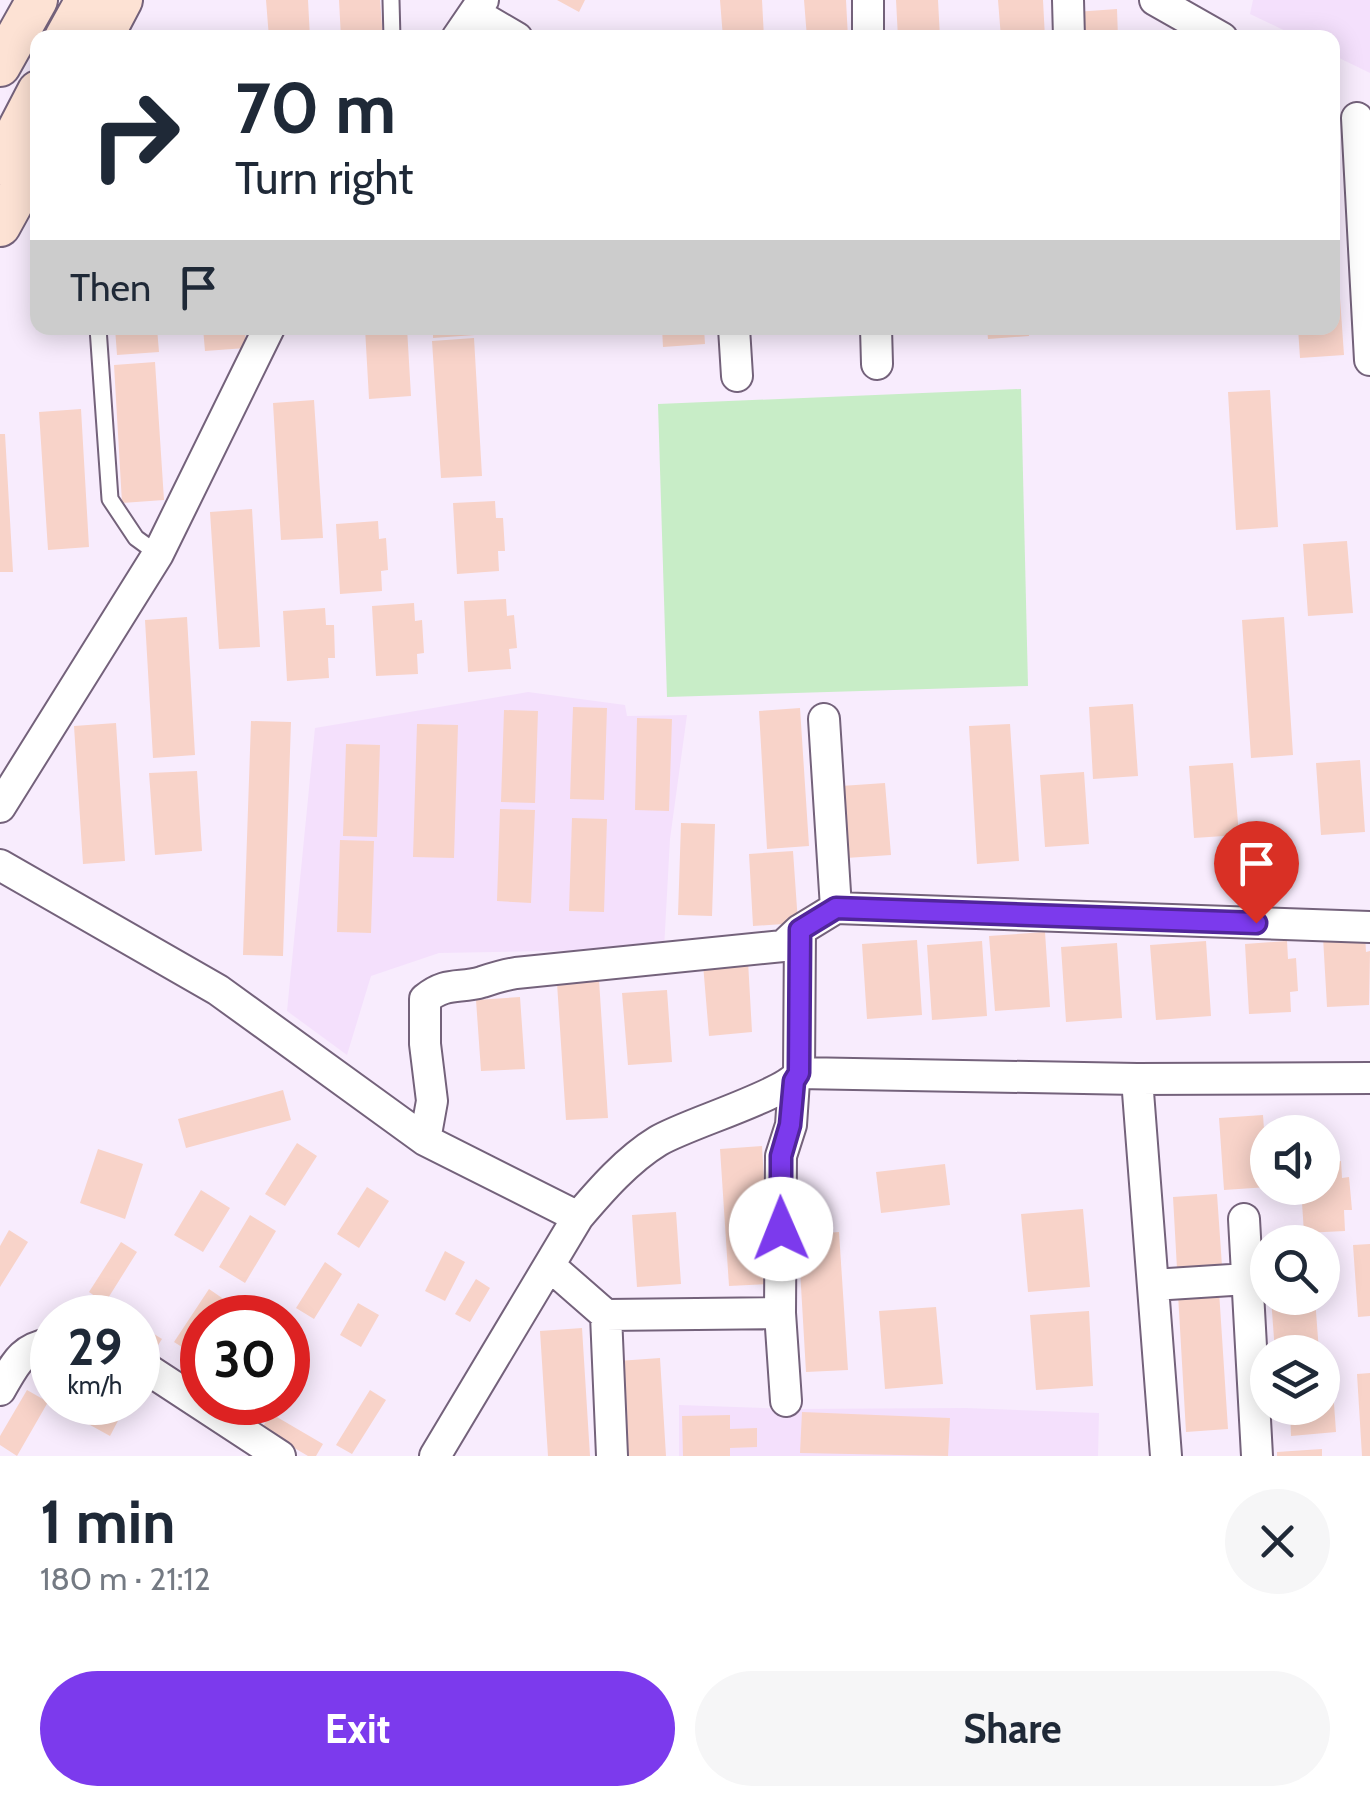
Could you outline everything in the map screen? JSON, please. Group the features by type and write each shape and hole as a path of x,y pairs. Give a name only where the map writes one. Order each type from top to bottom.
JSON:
{"main road":[{"path":"80,27 122,0"},
{"path":"0,66 33,6"},
{"path":"0,164 30,106"},
{"path":"0,226 30,171"}],"street":[{"path":"868,0 868,30"},
{"path":"1068,0 1069,30"},
{"path":"1162,1 1209,30"},
{"path":"472,17 500,30"},
{"path":"1353,114 1370,360"},
{"path":"0,807 158,554 266,335"},
{"path":"735,335 738,376"},
{"path":"876,335 877,364"},
{"path":"824,718 836,908"},
{"path":"0,865 218,990 425,1140 578,1217"},
{"path":"425,1140 432,1100 425,1044 425,999 449,984 483,982 516,973 784,946 800,930 836,908 1370,927"},
{"path":"786,1401 780,1313 781,1156 790,1125 796,1077 800,930"},
{"path":"436,1456 578,1217 604,1187 656,1142 700,1120 778,1092 796,1077 1370,1078"},
{"path":"1137,1079 1166,1456"},
{"path":"1244,1218 1257,1456"},
{"path":"551,1267 606,1315 780,1313"},
{"path":"1152,1285 1247,1279"},
{"path":"606,1315 612,1456"},
{"path":"0,1390 20,1356 30,1350"},
{"path":"160,1377 280,1456"}],"lane":[{"path":"390,0 392,30"},
{"path":"98,335 110,499 136,538 158,554"}],"shaded area":[{"path":"1253,0 1370,0 1370,73 1340,58 1340,30 1283,30 1250,14"},
{"path":"528,692 625,705 627,716 687,715 670,839 664,949 439,953 371,976 347,1055 287,1011 315,728"},
{"path":"679,1405 1099,1413 1098,1456 679,1456"}],"green space":[{"path":"1021,389 1028,686 667,697 658,404"}],"building":[{"path":"266,0 308,0 310,30 268,30"},
{"path":"339,0 380,0 382,30 341,30"},
{"path":"557,0 585,0 579,12"},
{"path":"720,0 762,0 764,30 722,30"},
{"path":"804,0 846,0 848,30 806,30"},
{"path":"896,0 938,0 940,30 898,30"},
{"path":"998,0 1043,0 1045,30 1000,30"},
{"path":"1117,9 1118,30 1076,30 1075,12"},
{"path":"1340,298 1344,355 1300,358 1298,335 1340,335"},
{"path":"116,335 158,335 159,352 117,355"},
{"path":"204,335 245,335 246,348 205,351"},
{"path":"365,335 407,335 411,396 369,399"},
{"path":"433,335 475,335 433,338"},
{"path":"662,335 704,335 705,344 663,347"},
{"path":"988,335 1029,335 1029,336 988,339"},
{"path":"474,338 482,476 441,478 432,341"},
{"path":"155,362 164,500 122,503 114,365"},
{"path":"1270,390 1278,527 1236,530 1228,392"},
{"path":"314,400 323,538 281,540 273,403"},
{"path":"81,409 89,547 48,550 39,412"},
{"path":"0,434 5,434 13,572 0,572"},
{"path":"495,501 496,518 503,518 505,551 498,551 499,571 457,574 453,503"},
{"path":"252,509 260,647 219,649 210,512"},
{"path":"378,521 379,539 386,538 388,570 381,571 382,591 340,594 336,524"},
{"path":"1347,541 1353,613 1308,616 1303,544"},
{"path":"506,599 507,616 514,615 517,648 509,649 511,669 468,672 464,601"},
{"path":"414,603 415,621 422,620 424,653 417,654 418,674 376,676 372,606"},
{"path":"325,608 326,625 334,625 335,658 328,658 329,678 287,681 283,611"},
{"path":"187,617 195,755 153,758 145,620"},
{"path":"1284,617 1293,755 1251,758 1242,620"},
{"path":"1133,704 1138,776 1093,779 1089,707"},
{"path":"573,707 607,708 604,800 570,799"},
{"path":"800,708 809,846 767,849 759,711"},
{"path":"504,710 538,711 535,803 501,802"},
{"path":"637,718 672,719 669,811 635,810"},
{"path":"251,721 291,722 283,956 243,955"},
{"path":"116,723 125,861 83,864 74,726"},
{"path":"417,724 458,725 454,858 413,857"},
{"path":"1010,724 1019,861 977,864 969,726"},
{"path":"346,744 380,745 377,837 343,836"},
{"path":"1360,760 1365,832 1321,835 1316,763"},
{"path":"1233,763 1239,835 1194,838 1189,766"},
{"path":"197,771 202,851 155,855 149,773"},
{"path":"1084,772 1089,844 1045,847 1040,775"},
{"path":"885,783 891,855 846,858 841,786"},
{"path":"500,809 535,810 531,903 497,901"},
{"path":"572,818 607,819 604,912 569,911"},
{"path":"681,823 715,824 712,916 678,915"},
{"path":"340,840 374,841 371,933 337,932"},
{"path":"793,851 798,923 753,926 749,854"},
{"path":"1045,932 1050,1007 995,1011 989,936"},
{"path":"1365,934 1366,952 1370,951 1369,1005 1327,1007 1323,937"},
{"path":"917,940 922,1015 867,1019 862,944"},
{"path":"982,941 987,1016 932,1020 927,945"},
{"path":"1206,941 1211,1016 1156,1020 1150,945"},
{"path":"1287,941 1288,959 1296,958 1298,991 1290,992 1291,1012 1249,1014 1245,944"},
{"path":"1117,943 1122,1018 1066,1022 1061,947"},
{"path":"748,961 752,1032 709,1036 703,964"},
{"path":"599,980 608,1118 566,1120 557,983"},
{"path":"667,990 672,1062 628,1065 622,993"},
{"path":"520,997 525,1069 481,1071 476,1000"},
{"path":"283,1090 291,1120 186,1148 178,1119"},
{"path":"1250,1116 1250,1188 1224,1190 1219,1118"},
{"path":"297,1143 317,1156 285,1206 265,1194"},
{"path":"762,1146 770,1284 729,1286 720,1149"},
{"path":"98,1149 143,1164 125,1219 80,1203"},
{"path":"1340,1161 1342,1178 1349,1177 1352,1210 1344,1210 1345,1231 1340,1231 1340,1225 1303,1225 1302,1205 1340,1205"},
{"path":"945,1164 950,1205 881,1213 876,1172"},
{"path":"367,1187 389,1201 359,1248 337,1234"},
{"path":"201,1190 230,1208 203,1252 174,1235"},
{"path":"1217,1194 1222,1266 1177,1269 1173,1197"},
{"path":"1083,1209 1090,1287 1028,1292 1021,1214"},
{"path":"676,1212 681,1284 637,1287 632,1215"},
{"path":"250,1215 276,1231 245,1283 219,1267"},
{"path":"9,1230 28,1242 0,1287 0,1246"},
{"path":"839,1232 848,1370 806,1372 798,1235"},
{"path":"121,1242 137,1252 110,1295 89,1292"},
{"path":"1370,1244 1370,1316 1358,1317 1353,1245"},
{"path":"445,1251 465,1262 445,1301 425,1291"},
{"path":"325,1262 342,1274 314,1319 310,1317 310,1295 304,1295"},
{"path":"476,1279 490,1288 470,1322 455,1314"},
{"path":"1219,1291 1228,1429 1186,1432 1178,1294"},
{"path":"358,1303 379,1315 361,1347 340,1335"},
{"path":"936,1307 943,1384 885,1389 879,1311"},
{"path":"1089,1311 1093,1386 1036,1390 1030,1315"},
{"path":"1272,1315 1316,1315 1318,1335 1274,1335"},
{"path":"582,1328 590,1456 548,1456 540,1331"},
{"path":"660,1358 666,1456 624,1456 618,1361"},
{"path":"1370,1373 1370,1456 1362,1456 1357,1374"},
{"path":"27,1390 30,1392 30,1425 35,1425 17,1456 0,1445 0,1436"},
{"path":"370,1390 386,1400 352,1454 336,1445"},
{"path":"802,1412 950,1418 948,1456 800,1453"},
{"path":"730,1415 730,1429 757,1428 757,1447 730,1448 730,1456 683,1456 682,1416"},
{"path":"90,1425 116,1425 110,1436"},
{"path":"264,1425 291,1425 323,1444 316,1456 308,1456 262,1429"},
{"path":"1291,1425 1336,1425 1336,1432 1291,1436"},
{"path":"1322,1449 1322,1456 1277,1456 1277,1452"}],"route":[{"path":"781,1229 781,1156 790,1125 794,1081 799,1073 800,930 836,908 1256,923"}]}
